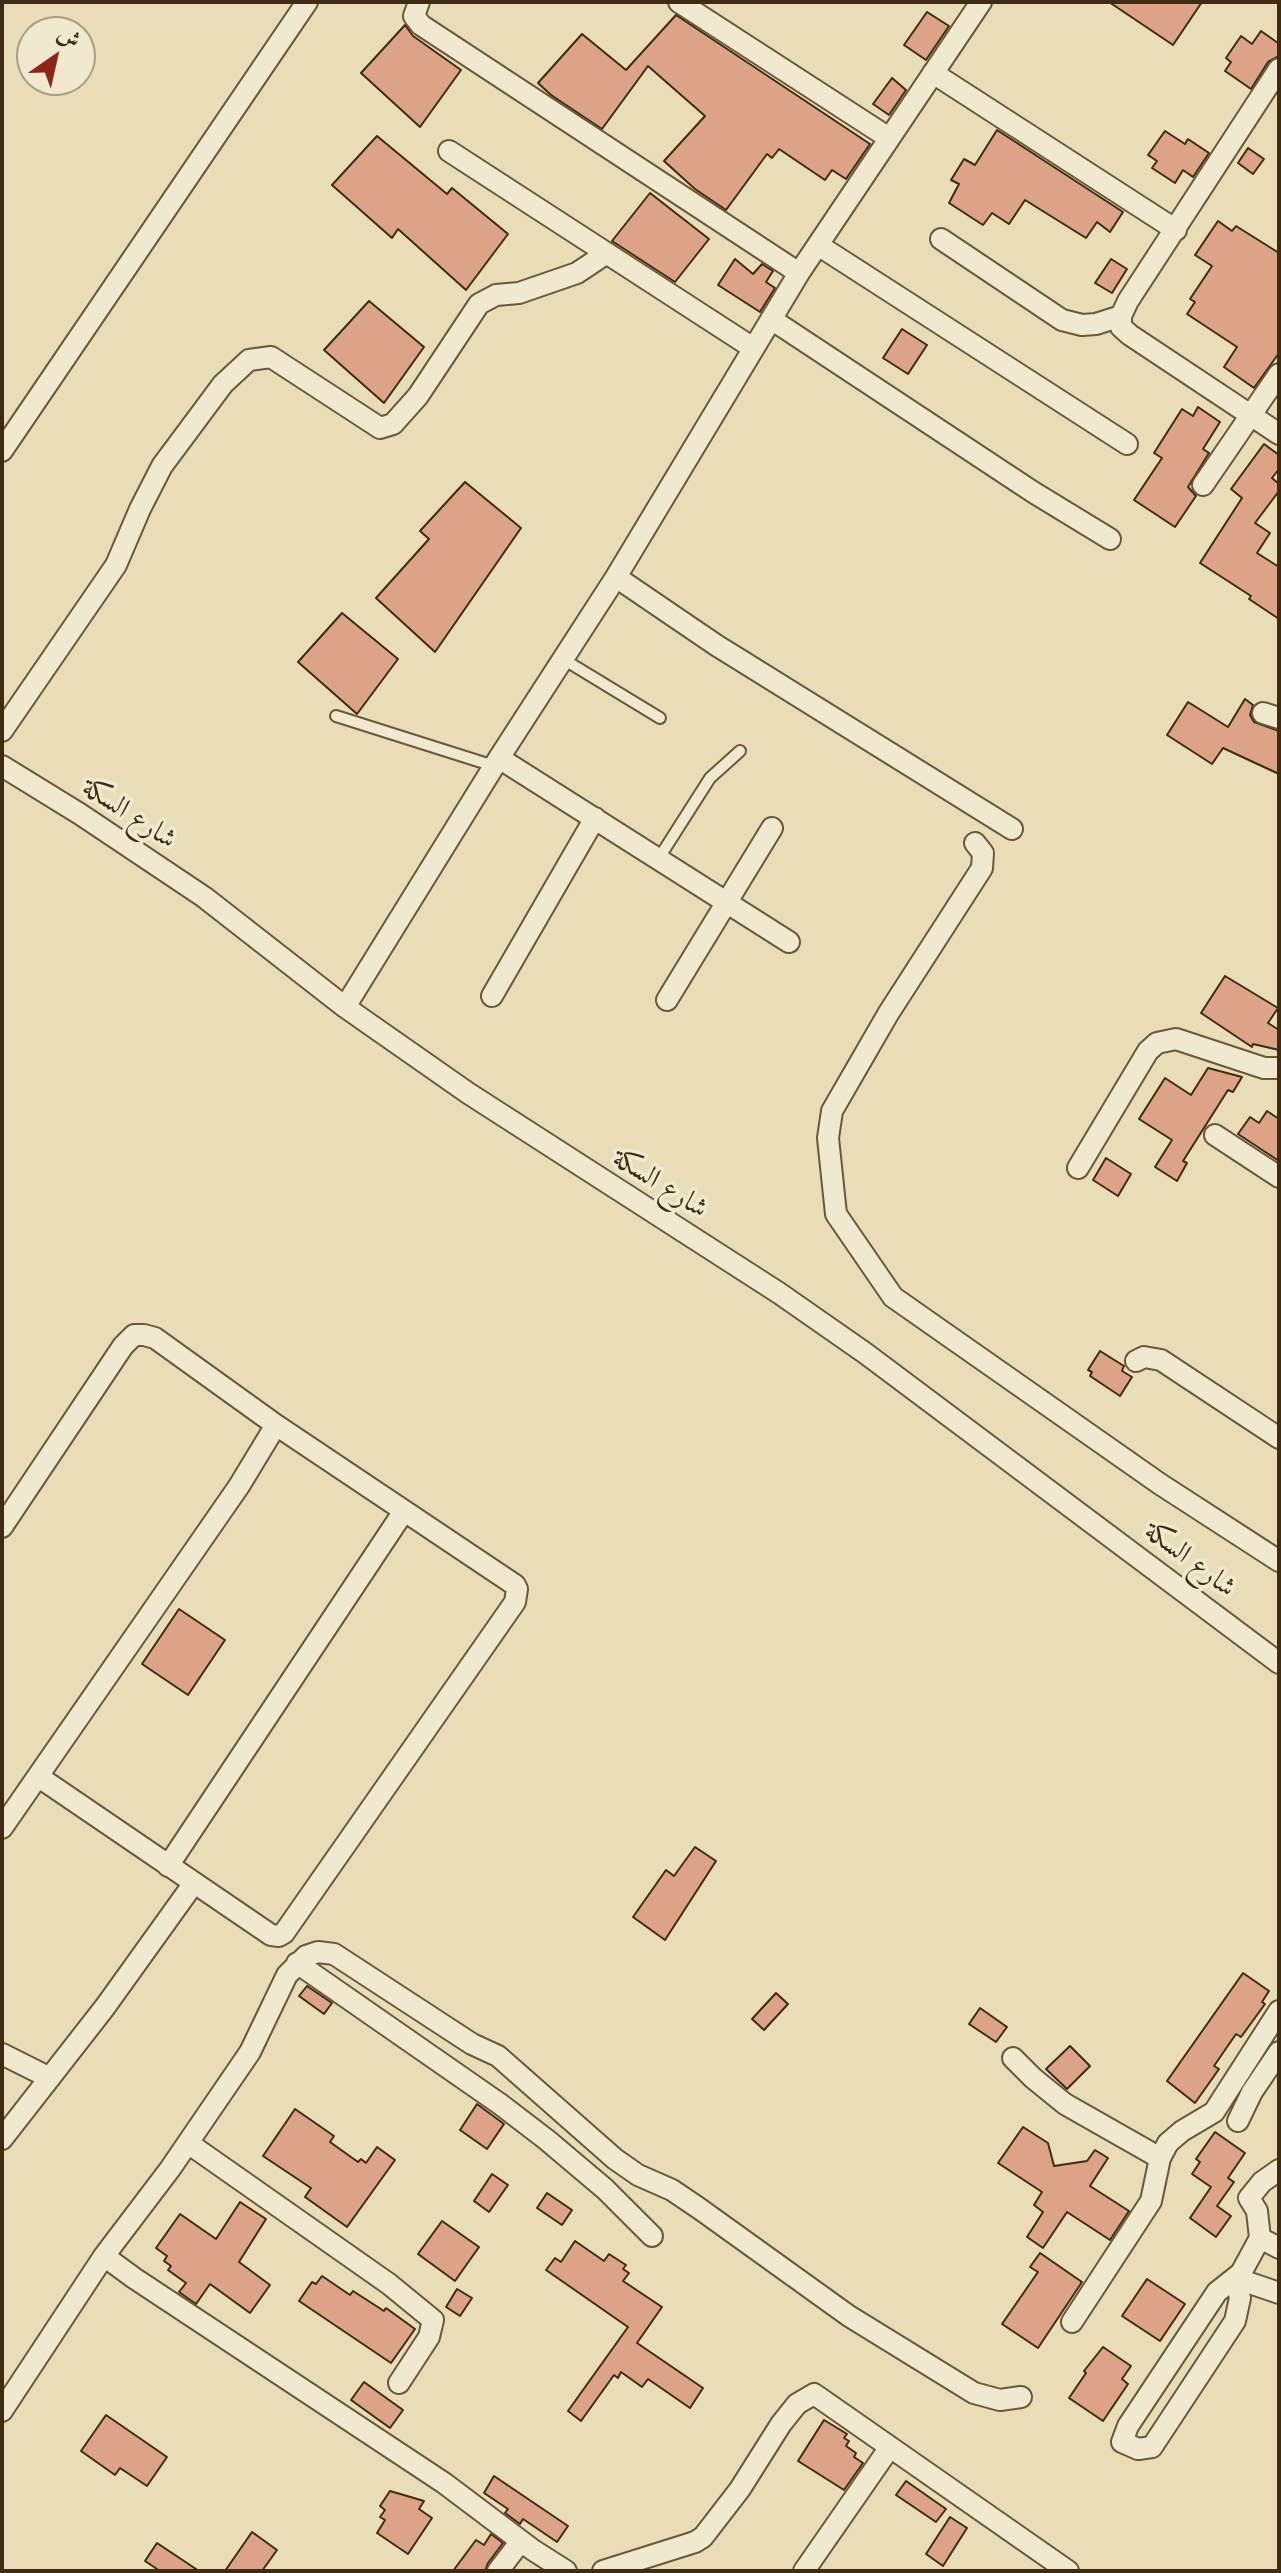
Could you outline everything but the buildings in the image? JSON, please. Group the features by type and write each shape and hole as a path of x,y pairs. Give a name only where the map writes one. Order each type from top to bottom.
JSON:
{"street":[{"path":"2,451 307,2"},
{"path":"419,2 414,16 421,25 799,273"},
{"path":"679,2 889,138"},
{"path":"345,1007 496,762 616,577 799,273 981,2"},
{"path":"1279,69 1121,316 1121,327 1130,335 1279,434"},
{"path":"933,73 1176,230"},
{"path":"449,151 753,348"},
{"path":"941,239 1062,320 1082,325 1121,316"},
{"path":"818,245 1127,444"},
{"path":"2,731 116,565 162,466 223,384 249,360 271,357 380,428 393,424 418,396 479,304 496,295 519,293 577,273 607,253"},
{"path":"771,319 1033,492 1110,539"},
{"path":"1203,485 1279,374"},
{"path":"616,577 912,770 1012,829"},
{"path":"496,762 595,818 789,942"},
{"name":"شارع السكة","path":"2,766 204,897 345,1007 468,1093 853,1344 1279,1663"},
{"path":"492,996 595,818"},
{"path":"667,1000 772,828"},
{"path":"975,843 983,853 982,868 888,1014 832,1111 828,1138 832,1200 836,1214 893,1297 1135,1467 1279,1561"},
{"path":"1078,1168 1148,1051 1157,1043 1176,1039 1264,1068 1279,1068"},
{"path":"1215,1135 1279,1177"},
{"path":"2,1527 123,1346 134,1335 155,1338 276,1425 515,1585 515,1602 284,1933 271,1935 39,1777"},
{"path":"1136,1361 1144,1357 1161,1360 1279,1438"},
{"path":"2,1828 239,1486 276,1425"},
{"path":"168,1866 404,1511"},
{"path":"2,2139 105,2007 194,1883"},
{"path":"2,2411 104,2256 188,2143 250,2052 287,1975 306,1956 318,1952 334,1954 472,2044 498,2056 638,2175 672,2190 849,2316 974,2393 1000,2400 1021,2397"},
{"path":"297,1963 500,2104 577,2165 652,2236"},
{"path":"1072,2322 1151,2201 1160,2158 1168,2143 1214,2112 1279,2011"},
{"path":"452,2070 472,2044"},
{"path":"1238,2121 1252,2092 1279,2052"},
{"path":"2,2054 50,2078"},
{"path":"1013,2058 1065,2104 1160,2158"},
{"path":"577,2165 595,2141"},
{"path":"188,2143 389,2284 433,2320 429,2337 399,2383"},
{"path":"1235,2278 1240,2298 1235,2321 1152,2447 1138,2449 1122,2442 1128,2426 1217,2292 1241,2273 1260,2238 1257,2211 1249,2198 1262,2182 1279,2170"},
{"path":"1260,2238 1279,2248"},
{"path":"104,2256 444,2483 566,2571"},
{"path":"1235,2278 1279,2293"},
{"path":"1156,2384 1171,2400 1176,2411"},
{"path":"603,2571 703,2537 740,2489 781,2424 797,2404 814,2394 1068,2571"},
{"path":"804,2571 890,2447"},
{"path":"498,2571 521,2541"}],"lane":[{"path":"563,659 660,718"},
{"path":"336,716 496,762"},
{"path":"659,858 710,778 740,751"}]}
